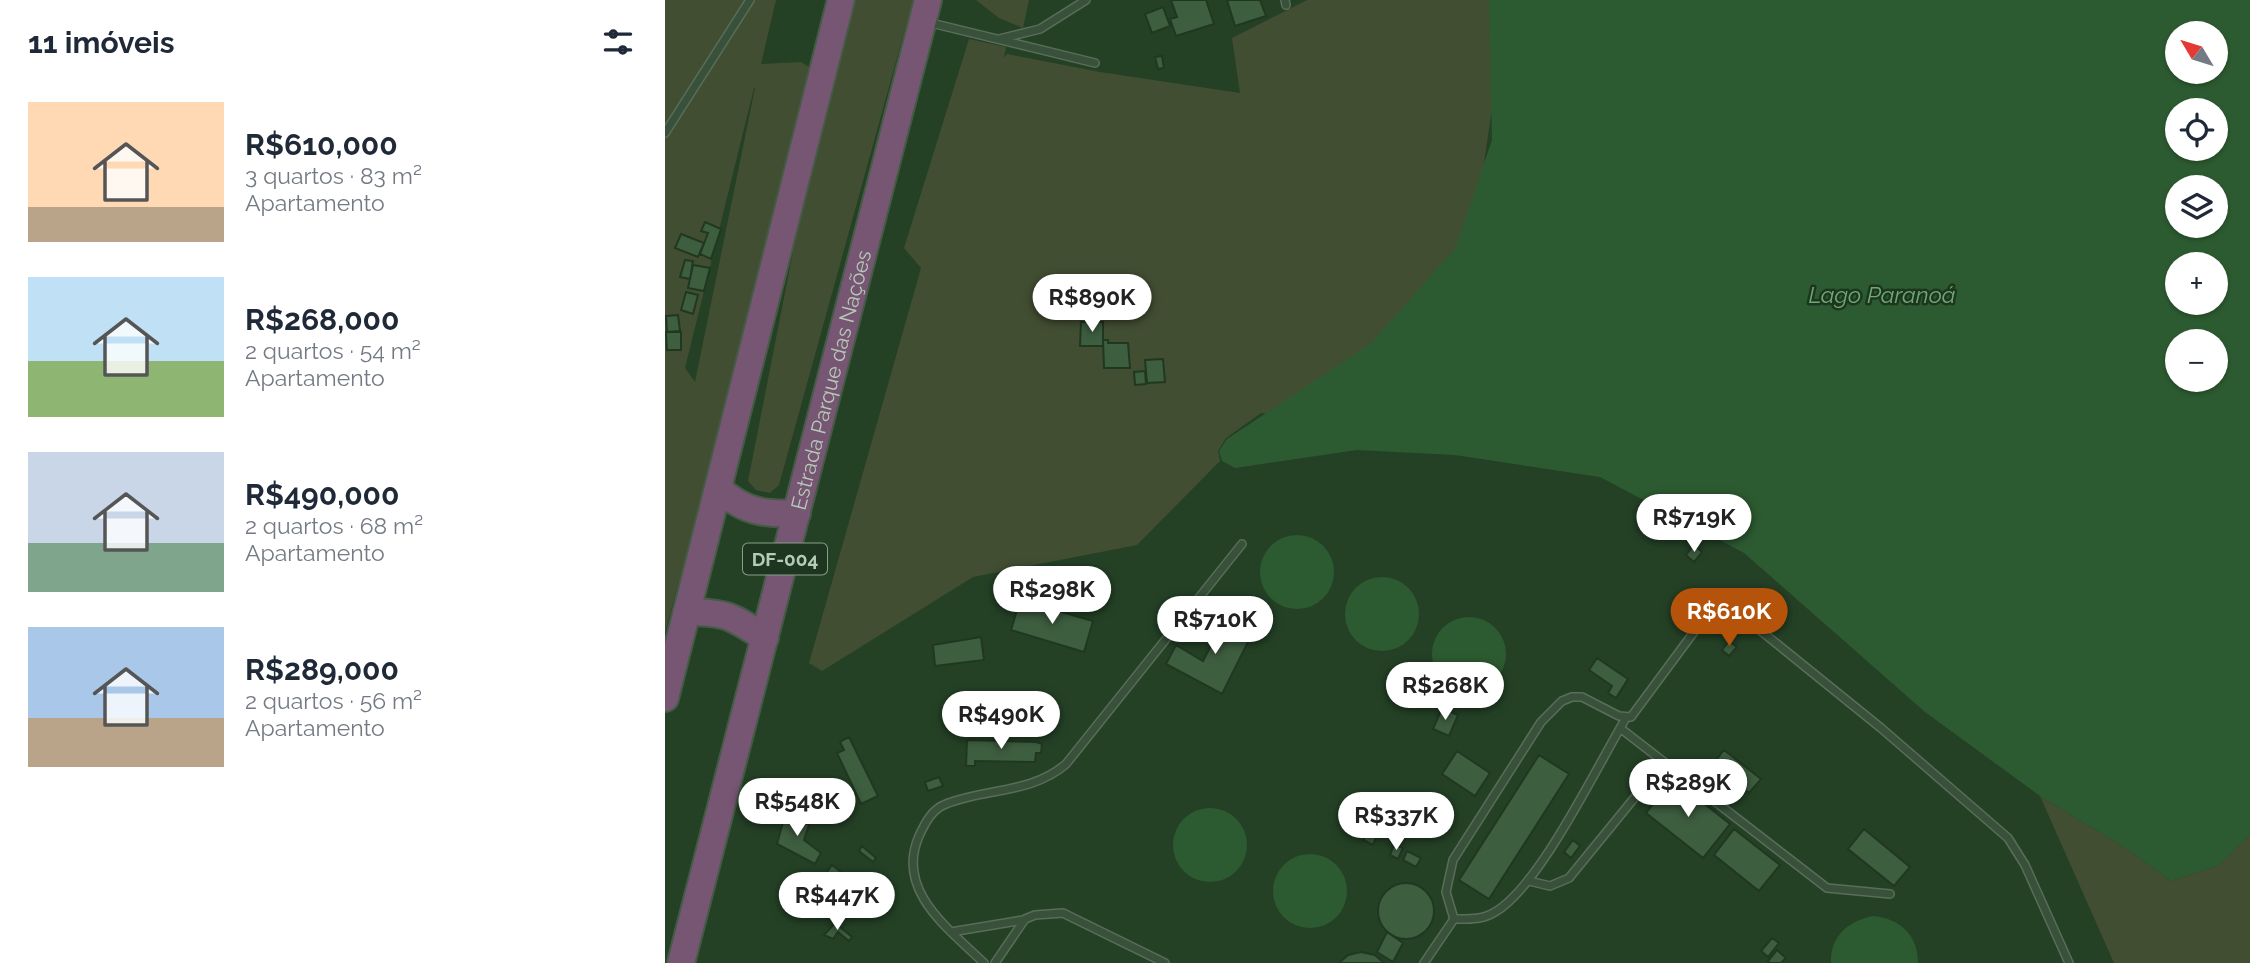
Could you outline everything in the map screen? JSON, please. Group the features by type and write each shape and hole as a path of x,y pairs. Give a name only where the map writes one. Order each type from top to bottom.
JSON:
{"highway":[{"path":"665,698 839,1"},
{"name":"Estrada Parque das Nações","path":"681,963 926,10"},
{"path":"719,489 735,503 752,511 797,513"},
{"path":"687,612 719,612 765,638"}],"lane":[{"path":"665,133 750,0"},
{"path":"998,40 1040,29 1086,0"},
{"path":"926,10 998,40 1095,63"},
{"path":"984,963 930,911 914,877 915,844 926,820 942,805 1022,788 1048,777 1066,764 1242,544"},
{"path":"1454,919 1476,919 1497,911 1529,881 1626,718 1636,713 1709,613 1725,606 1735,610 1881,728 2008,838 2025,865 2069,963"},
{"path":"1454,919 1446,892 1453,860 1541,722 1562,701 1572,697 1582,697 1626,718"},
{"path":"1620,728 1827,888 1890,894"},
{"path":"1529,881 1550,886 1569,878 1640,791"},
{"path":"951,932 1035,915 1063,913 1165,963"},
{"path":"995,963 1025,919"},
{"path":"1424,963 1454,919"}],"shaded area":[{"path":"665,0 776,0 761,64 801,62 811,68 762,275 665,633","holes":["755,88 695,382 685,368"]},
{"path":"855,0 913,0 779,485 770,493 756,490 748,481 795,242"},
{"path":"976,0 1029,0 1023,28 999,18"},
{"path":"1307,0 1524,0 1491,115 1484,163 1677,467 1261,413 1226,438 1218,451 1220,461 1137,545 973,577 822,671 809,663 921,268 904,248 969,39 1006,47 1004,58 1007,54 1100,72 1240,93 1232,38"},
{"path":"2040,796 2127,849 2171,881 2219,865 2250,834 2250,963 2114,963"}],"water":[{"name":"Lago Paranoá","path":"1489,0 2250,0 2250,834 2219,865 2171,881 2127,849 2040,796 1925,712 1744,553 1600,477 1455,455 1357,450 1235,468 1222,461 1219,451 1227,439 1369,345 1455,249 1492,140"},
{"path":"1297,535 1318,541 1328,551 1334,572 1328,593 1318,603 1297,609 1276,603 1266,593 1260,572 1266,551 1276,541"},
{"path":"1382,577 1403,583 1413,593 1419,614 1413,635 1403,645 1382,651 1361,645 1351,635 1345,614 1351,593 1361,583"},
{"path":"1469,617 1490,623 1500,633 1506,654 1500,675 1490,685 1469,691 1448,685 1438,675 1432,654 1438,633 1448,623"},
{"path":"1210,808 1231,814 1241,824 1247,845 1241,866 1231,876 1210,882 1189,876 1179,866 1173,845 1179,824 1189,814"},
{"path":"1310,854 1331,860 1341,870 1347,891 1341,912 1331,922 1310,928 1289,922 1279,912 1273,891 1279,870 1289,860"},
{"path":"1874,916 1892,921 1906,930 1915,944 1918,963 1831,963 1834,945 1843,931 1857,921"}],"building":[{"path":"1171,0 1206,0 1214,24 1176,36 1170,19 1177,17"},
{"path":"1227,0 1260,0 1266,16 1235,26"},
{"path":"1163,7 1170,26 1152,33 1145,14"},
{"path":"1162,56 1164,68 1158,69 1155,57"},
{"path":"705,222 721,229 711,259 700,254 708,233 701,231"},
{"path":"681,234 704,243 698,257 675,248"},
{"path":"685,260 693,261 690,279 680,277"},
{"path":"693,265 710,268 704,291 688,288"},
{"path":"686,292 698,295 693,314 681,310"},
{"path":"678,315 680,331 667,332 666,316"},
{"path":"1081,322 1103,322 1103,346 1080,346"},
{"path":"666,332 681,332 681,350 667,350"},
{"path":"1103,340 1108,340 1108,343 1128,343 1130,368 1104,368"},
{"path":"1163,359 1165,382 1147,383 1145,360"},
{"path":"1145,371 1146,384 1135,385 1134,372"},
{"path":"1694,545 1702,552 1694,562 1686,555"},
{"path":"1020,600 1093,621 1084,652 1011,630"},
{"path":"1226,616 1254,630 1222,694 1166,664 1176,645 1203,661"},
{"path":"981,637 984,660 935,666 933,645"},
{"path":"1729,641 1737,647 1729,656 1722,650"},
{"path":"1597,658 1628,679 1616,698 1608,693 1612,686 1589,670"},
{"path":"1442,708 1458,715 1449,736 1433,729"},
{"path":"849,737 878,796 861,804 837,753 844,750 840,742"},
{"path":"967,740 1036,742 1042,744 1041,753 1036,753 1035,762 975,761 975,766 966,766"},
{"path":"1724,750 1761,779 1749,793 1713,764"},
{"path":"1457,751 1490,773 1475,796 1442,774"},
{"path":"1539,755 1569,774 1489,899 1459,880"},
{"path":"939,777 943,786 928,791 925,782"},
{"path":"1673,779 1730,824 1703,858 1646,813"},
{"path":"786,811 809,825 804,840 821,853 815,864 777,844"},
{"path":"1375,819 1382,822 1373,845 1363,840"},
{"path":"1734,829 1780,865 1759,891 1714,855"},
{"path":"1864,829 1910,867 1894,886 1848,849"},
{"path":"1573,840 1580,846 1571,858 1564,852"},
{"path":"1394,845 1403,848 1398,859 1390,855"},
{"path":"862,846 876,858 873,862 859,851"},
{"path":"1407,851 1421,858 1416,867 1403,860"},
{"path":"832,865 841,872 822,895 810,885 814,881 818,884"},
{"path":"1400,883 1412,883 1426,891 1434,905 1432,922 1426,931 1412,939 1400,939 1383,927 1378,917 1378,905 1390,888"},
{"path":"835,923 852,937 849,941 838,932 833,939 824,935"},
{"path":"1387,932 1403,943 1393,962 1377,952"},
{"path":"1772,938 1779,943 1768,957 1761,951"},
{"path":"1777,950 1786,958 1781,963 1770,963 1768,961"},
{"path":"1361,952 1375,955 1384,963 1339,963 1348,955"}]}
